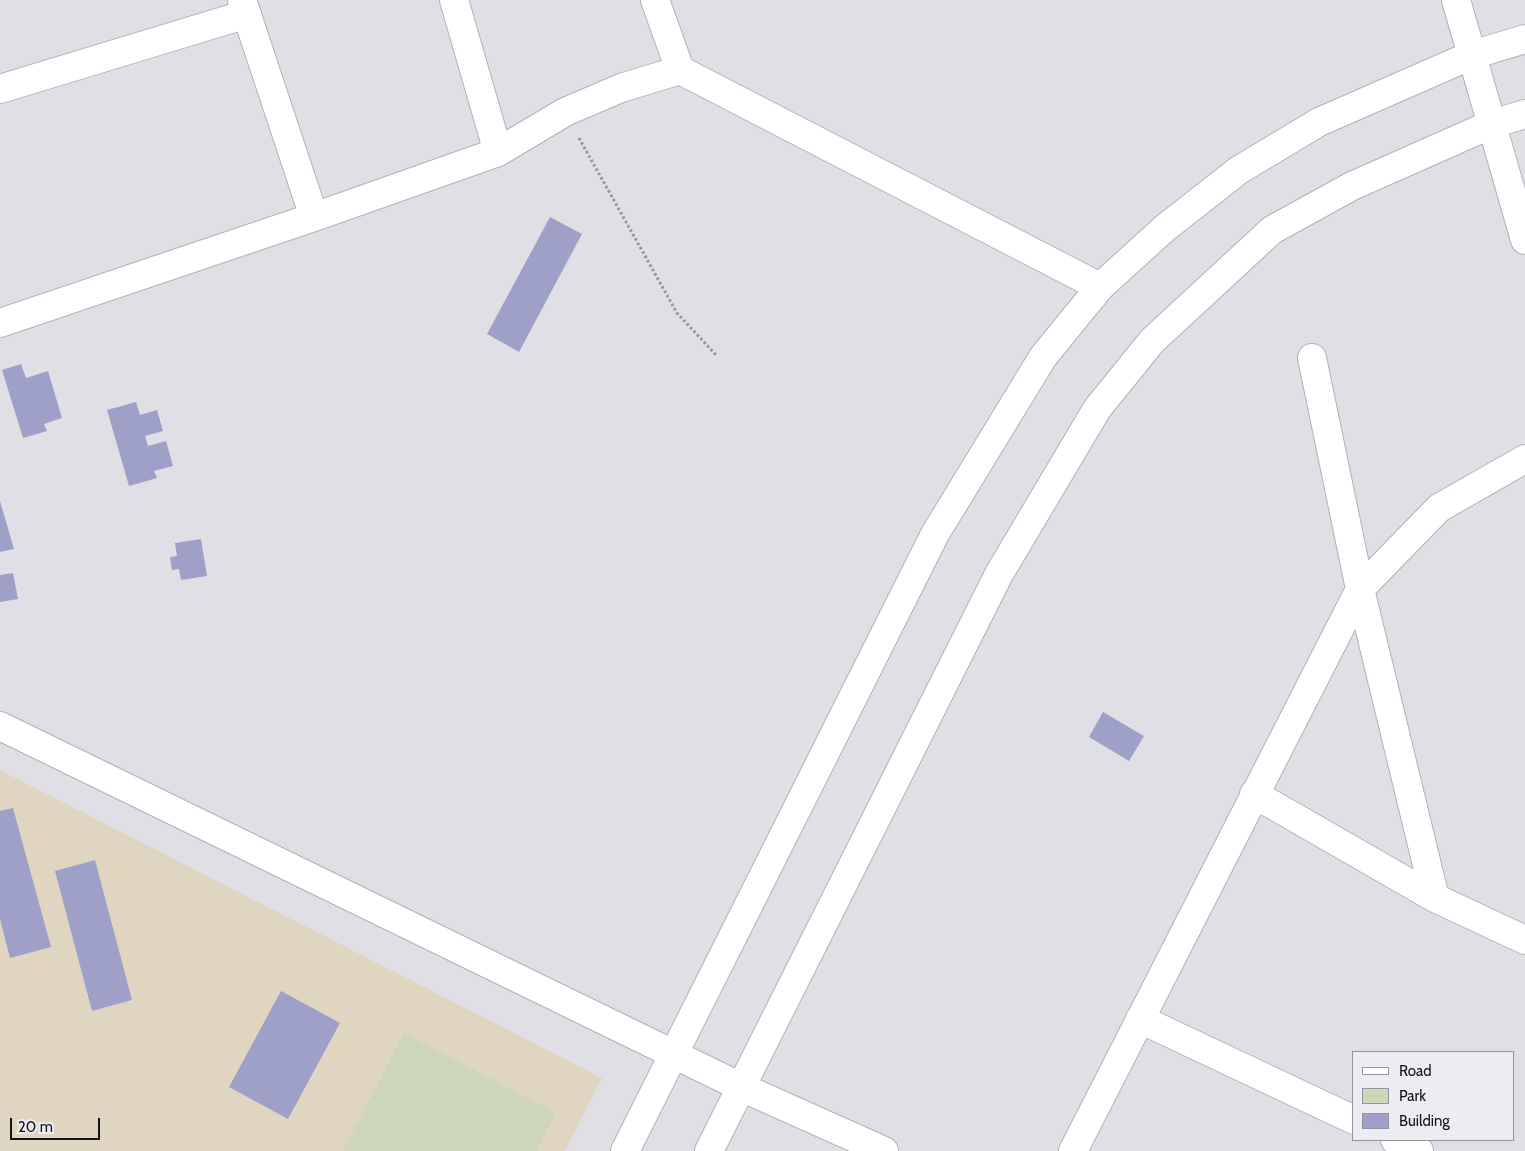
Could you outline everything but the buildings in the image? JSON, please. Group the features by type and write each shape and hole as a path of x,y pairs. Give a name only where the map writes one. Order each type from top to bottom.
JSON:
{"street":[{"path":"454,0 498,152"},
{"path":"655,0 680,70 1100,287"},
{"path":"1456,0 1525,240"},
{"path":"0,88 244,7 314,217"},
{"path":"625,1151 935,534 1043,357 1100,287 1165,228 1239,170 1319,122 1472,55 1525,39"},
{"path":"0,323 314,217 498,152 565,112 621,88 680,70"},
{"path":"709,1151 998,574 1097,409 1152,341 1272,230 1352,186 1492,124 1525,114"},
{"path":"1312,358 1360,589 1436,898"},
{"path":"1074,1151 1360,589 1439,508 1525,459"},
{"path":"0,726 741,1087 884,1151"},
{"path":"1254,794 1436,898 1525,940"},
{"path":"1140,1019 1352,1119"},
{"path":"1397,1141 1419,1151"}],"path":[{"path":"565,112 677,314 717,356"}],"shaded area":[{"path":"0,770 602,1078 565,1151 0,1151"}],"green space":[{"path":"404,1033 556,1113 536,1151 343,1151"}]}
